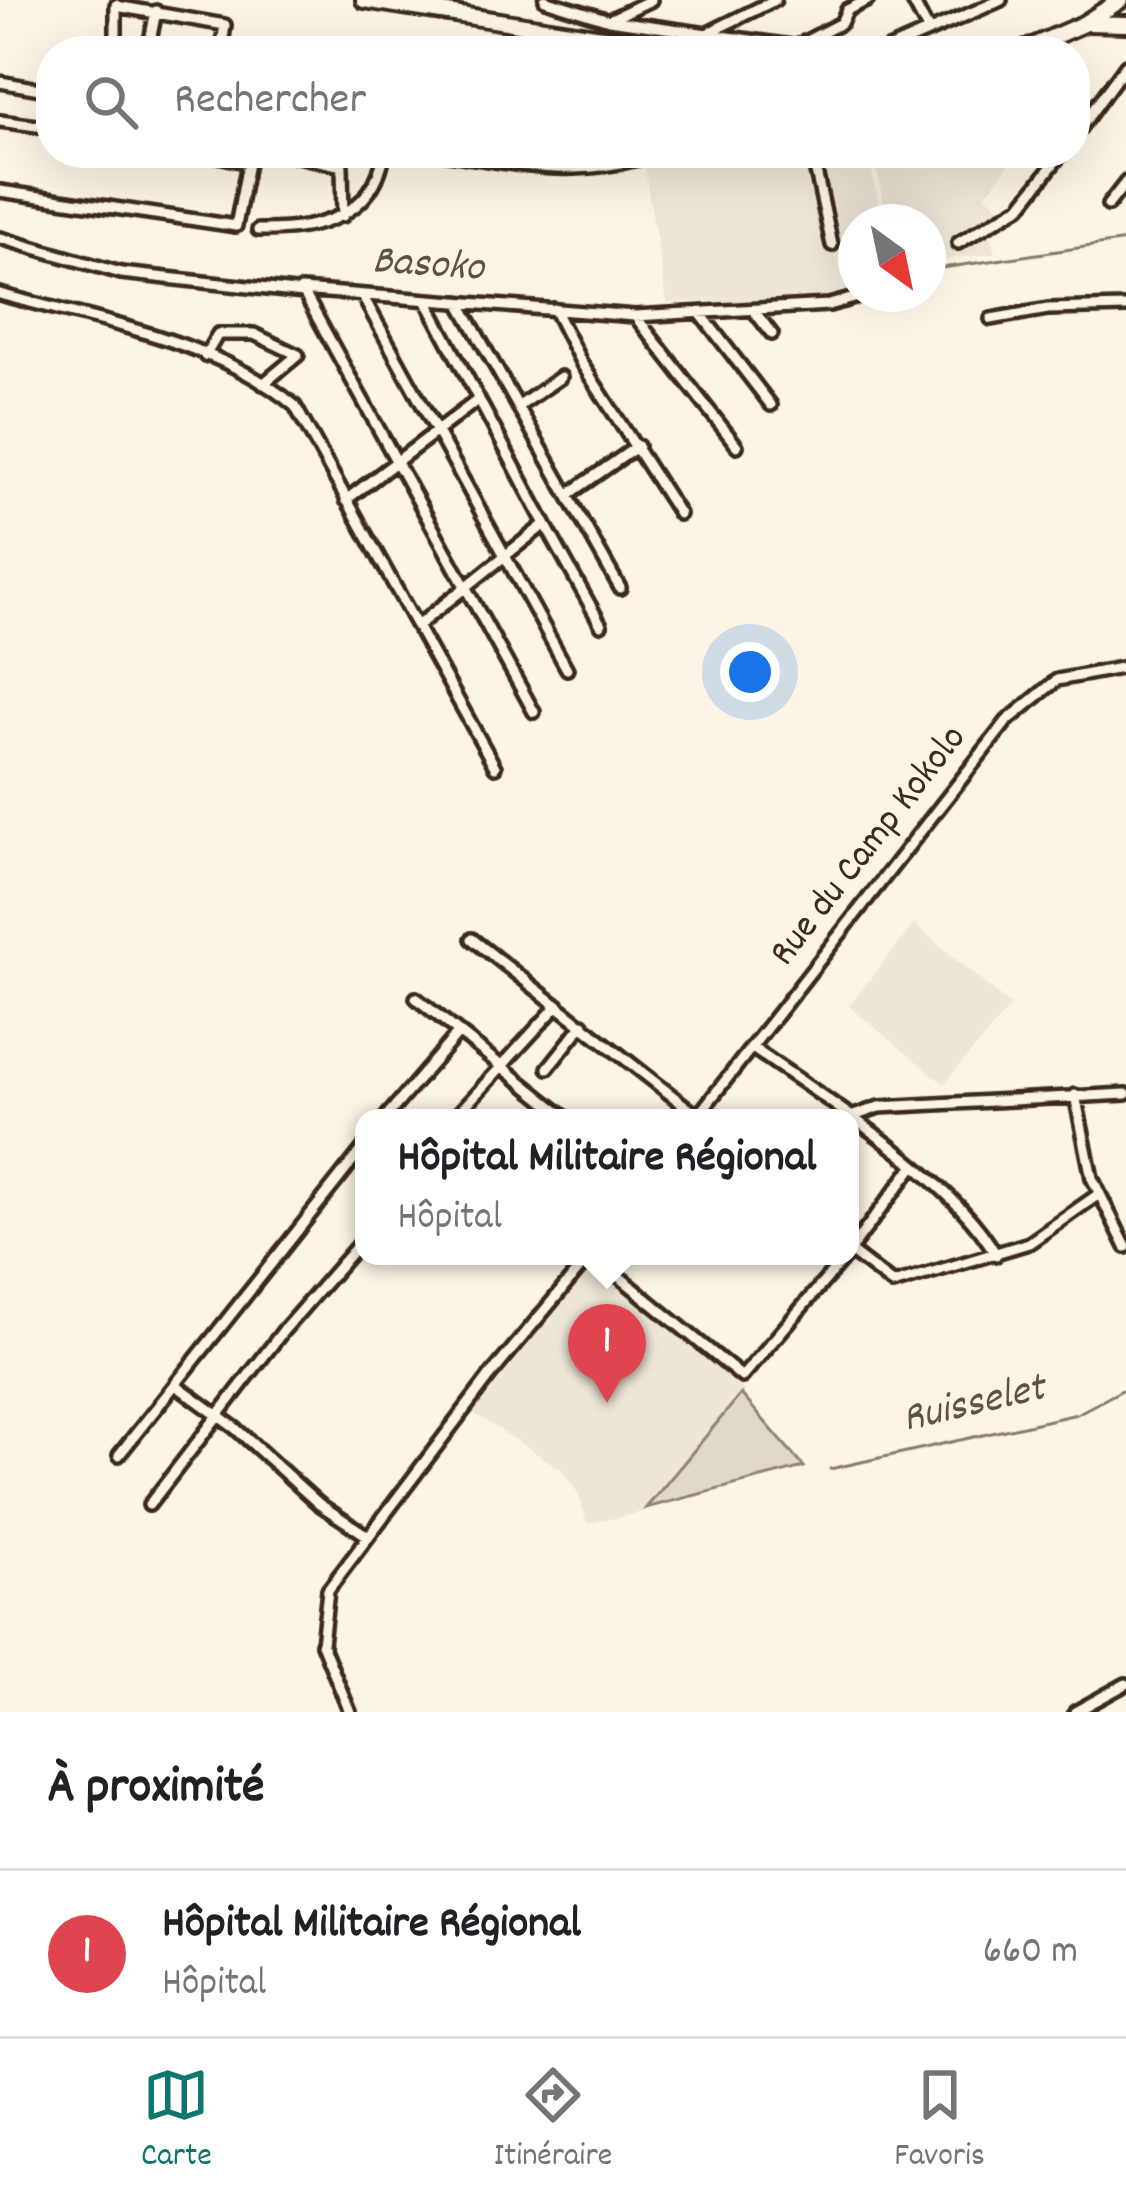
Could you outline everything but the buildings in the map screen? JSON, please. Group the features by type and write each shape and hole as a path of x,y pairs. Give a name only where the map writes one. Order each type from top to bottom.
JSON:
{"main road":[{"path":"364,0 598,36"},
{"path":"1055,36 1121,0"},
{"path":"1083,24 1126,24"}],"street":[{"path":"545,0 609,20 732,36"},
{"path":"609,20 651,0"},
{"path":"710,32 775,0"},
{"path":"837,0 844,13"},
{"path":"815,36 841,23 844,13 868,0"},
{"path":"912,0 928,30"},
{"path":"915,36 998,0"},
{"path":"548,28 560,1"},
{"path":"116,36 116,3 225,25 223,36"},
{"path":"151,36 156,11"},
{"path":"1090,114 1126,65"},
{"path":"0,82 36,88"},
{"path":"0,121 36,126"},
{"path":"0,191 236,226 247,168"},
{"path":"342,168 343,216"},
{"path":"257,230 293,230 343,216 376,183 380,168"},
{"path":"542,168 567,172 610,168"},
{"path":"815,168 832,245"},
{"path":"958,243 1021,206 1050,168"},
{"path":"1108,206 1126,182"},
{"path":"0,238 121,273 635,316 838,302"},
{"path":"299,290 534,712"},
{"path":"0,294 205,356 263,384 295,406 495,767"},
{"path":"362,295 567,669"},
{"path":"426,299 601,625"},
{"path":"459,302 620,588"},
{"path":"991,320 1048,309 1126,307"},
{"path":"554,309 581,364 680,514"},
{"path":"754,311 772,334"},
{"path":"700,313 771,405"},
{"path":"635,316 737,446"},
{"path":"205,356 215,334 254,334 298,355 263,384"},
{"path":"518,407 561,377"},
{"path":"346,500 478,399"},
{"path":"569,494 638,446"},
{"path":"417,626 545,524"},
{"name":"Rue du Camp Kokolo","path":"703,1109 1024,704 1057,680 1126,667"},
{"path":"472,938 687,1109"},
{"path":"416,998 555,1109"},
{"path":"463,1109 505,1069 558,1005"},
{"path":"548,1068 583,1024"},
{"path":"394,1109 458,1032"},
{"path":"752,1047 840,1109"},
{"path":"859,1114 879,1107 1126,1094"},
{"path":"1075,1095 1099,1194 1126,1247"},
{"path":"859,1124 983,1233 996,1255"},
{"path":"119,1455 355,1158"},
{"path":"859,1238 912,1168"},
{"path":"859,1260 893,1283 996,1255 1029,1243 1099,1194"},
{"path":"149,1505 355,1249"},
{"path":"350,1712 324,1655 321,1620 336,1575 585,1265"},
{"path":"603,1265 742,1377 837,1265"},
{"path":"176,1384 319,1504 366,1535"},
{"path":"1075,1712 1126,1684"}],"shaded area":[{"path":"644,168 871,168 878,204 838,204 838,293 822,298 667,303"},
{"path":"876,168 1007,168 985,195 1004,212 989,232 995,253 946,260 946,204 884,204"},
{"path":"914,924 1011,1006 944,1084 849,1006"},
{"path":"592,1267 731,1374 744,1391 643,1512 587,1524 578,1493 561,1469 473,1413"},
{"path":"741,1394 804,1467 646,1508"}],"waterway":[{"name":"Basoko","path":"946,267 1126,241"},
{"name":"Basoko","path":"224,280 298,286"},
{"name":"Ruisselet","path":"830,1469 1077,1414 1126,1388"}],"place":[{"name":"Hôpital Militaire Régional","path":"607,1403"}]}
